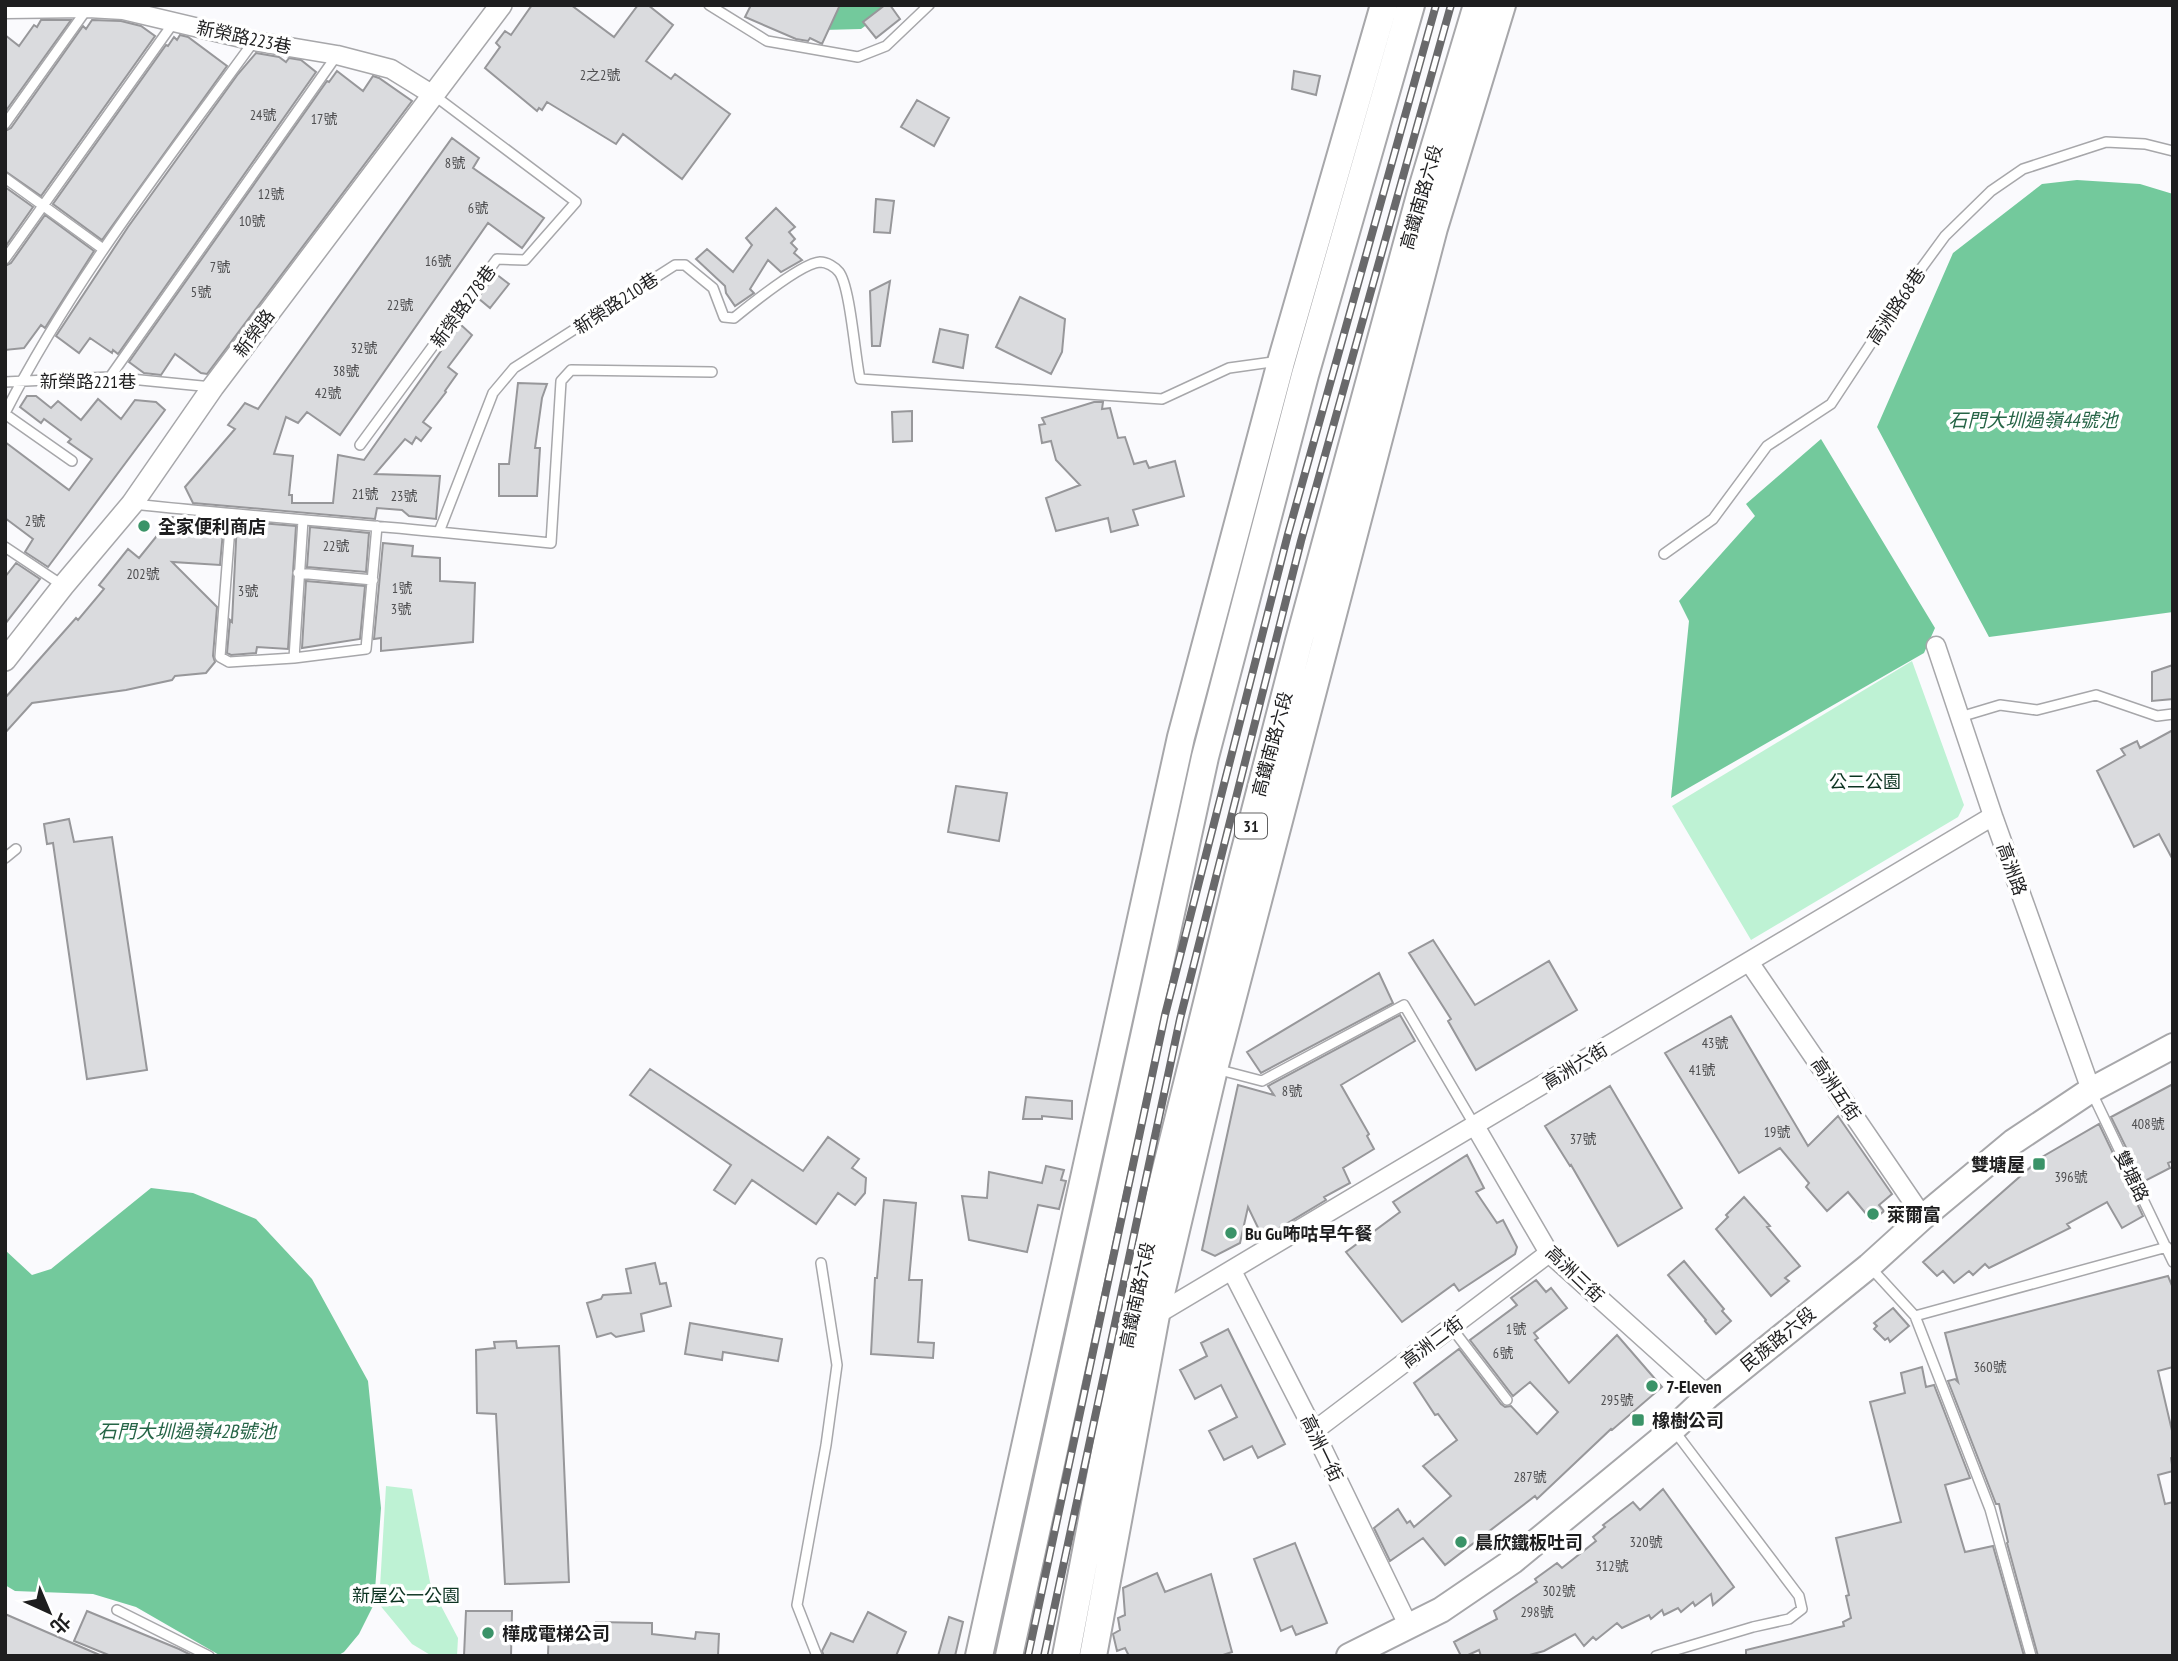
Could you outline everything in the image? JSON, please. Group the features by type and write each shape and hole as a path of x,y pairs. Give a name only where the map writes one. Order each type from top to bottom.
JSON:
{"main road":[{"path":"979,1656 1175,764 1201,658 1281,362 1384,5"},
{"path":"1009,1656 1205,757 1305,376 1411,5"},
{"name":"高鐵南路六段","path":"1066,1656 1134,1299 1240,869 1421,192 1477,5"},
{"name":"高鐵南路六段","path":"1097,1651 1156,1315 1214,1069 1434,228 1502,5"},
{"path":"1294,763 1299,641"},
{"path":"1201,658 1205,757"},
{"name":"民族路六段","path":"1366,1652 1441,1610 1513,1561 1673,1429 1708,1396 1869,1266 2013,1142 2091,1090 2173,1046"}],"street":[{"name":"新榮路","path":"5,660 132,504 213,387 501,5"},
{"name":"新榮路223巷","path":"5,9 123,10 254,41 337,55 391,69 433,95"},
{"name":"高洲路","path":"1936,646 1993,816 2091,1090"},
{"name":"高洲六街","path":"1156,1315 1993,816"},
{"name":"高洲五街","path":"1749,962 1923,1217"},
{"name":"高洲三街","path":"1475,1126 1549,1253 1708,1396"},
{"name":"高洲二街","path":"1314,1431 1549,1253"},
{"name":"高洲一街","path":"1232,1271 1314,1431 1409,1627"}],"lane":[{"path":"709,5 767,41 858,57 886,46 929,5"},
{"path":"5,124 88,8"},
{"path":"5,259 174,22"},
{"path":"72,461 5,414 60,315 103,249 254,41"},
{"path":"110,377 337,55"},
{"name":"新榮路278巷","path":"360,445 497,259 525,260 576,202 433,95"},
{"name":"高洲路68巷","path":"1664,554 1713,519 1767,446 1830,404 1945,236 1991,191 2023,169 2106,142 2146,144 2173,151"},
{"path":"5,177 103,249"},
{"name":"新榮路210巷","path":"439,532 488,402 514,368 675,265 685,265 713,288 724,317 734,318 762,295 811,264 822,262 831,266 839,272 845,288 860,379 1162,399 1229,368 1281,362"},
{"path":"132,504 551,543 561,381 571,370 712,372"},
{"name":"新榮路221巷","path":"5,382 110,377 213,387"},
{"path":"231,514 220,657 229,662 366,649 377,526"},
{"path":"293,658 303,520"},
{"path":"5,547 63,586"},
{"path":"298,573 373,580"},
{"path":"1960,717 2000,705 2037,710 2096,695 2157,716 2173,714"},
{"path":"5,858 16,849"},
{"path":"1214,1069 1262,1081 1404,1005 1475,1126"},
{"name":"雙塘路","path":"2091,1090 2173,1262"},
{"path":"1915,1316 2167,1247"},
{"path":"817,1656 797,1605 826,1445 837,1365 821,1263"},
{"path":"1869,1266 1915,1316 1990,1508 2031,1656"},
{"path":"1451,1327 1507,1400"},
{"path":"1656,1656 1789,1619 1802,1609 1798,1596 1673,1429"},
{"path":"117,1611 209,1656"}],"green space":[{"name":"公二公園","path":"1912,661 1964,805 1958,817 1751,940 1672,806"},
{"name":"新屋公一公園","path":"386,1486 412,1489 431,1587 458,1638 457,1656 432,1656 412,1644 379,1604"}],"water":[{"path":"773,5 894,5 861,29 823,30"},
{"name":"石門大圳過嶺44號池","path":"2077,180 2140,184 2173,194 2173,612 1989,637 1877,427 1953,253 2042,184"},
{"path":"1821,439 1935,628 1924,653 1671,798 1689,621 1679,601 1755,516 1746,504"},
{"name":"石門大圳過嶺42B號池","path":"151,1188 193,1193 256,1219 312,1279 368,1381 381,1508 374,1604 359,1634 344,1652 337,1656 221,1656 136,1607 93,1594 15,1591 5,1585 5,1250 32,1275 51,1269"}],"building":[{"path":"532,5 571,5 614,37 638,5 648,5 673,25 646,61 671,79 675,74 730,114 682,179 623,134 616,144 547,102 542,110 539,108 537,111 485,68 500,47 496,43 505,31 511,35"},
{"path":"751,5 840,5 822,44 810,38 808,41 796,39 745,17"},
{"path":"885,5 890,5 900,19 876,38 863,22"},
{"path":"41,20 71,20 5,112 5,35 19,46 34,25 37,27"},
{"path":"92,20 121,21 141,26 155,36 41,196 5,171 5,131 11,128 83,26 86,29"},
{"path":"180,35 188,37 227,66 102,240 53,204 166,45 168,46 174,37 177,40"},
{"path":"256,53 279,57 286,62 289,58 301,60 316,72 118,354 113,350 112,353 90,338 79,353 56,336 128,227"},
{"path":"337,71 363,91 373,76 379,78 412,101 207,374 201,373 175,354 161,375 144,373 129,362 327,81 329,82"},
{"path":"1294,71 1320,76 1316,95 1292,89"},
{"path":"917,100 949,118 934,146 901,127"},
{"path":"452,138 479,158 473,168 544,218 522,248 488,223 340,435 307,412 298,423 286,417 274,454 293,456 289,495 292,495 292,503 333,503 338,455 364,460 460,324 472,335 448,367 457,374 423,422 431,428 421,441 416,437 412,444 405,439 375,474 440,476 436,519 409,516 402,510 377,508 375,519 193,503 185,487 235,429 228,425 245,403 258,409"},
{"path":"5,187 33,207 5,247"},
{"path":"876,199 894,201 890,233 874,232"},
{"path":"776,208 795,227 789,232 795,239 791,243 797,249 794,253 802,260 781,272 768,260 750,289 754,293 735,306 726,293 725,286 696,259 707,249 733,272 752,245 746,238"},
{"path":"45,215 94,251 45,328 41,325 24,348 5,350 5,266 11,263"},
{"path":"496,274 509,284 490,308 478,298"},
{"path":"890,281 880,346 872,346 870,291"},
{"path":"1020,297 1065,319 1062,352 1051,374 996,347"},
{"path":"940,329 968,335 963,368 933,362"},
{"path":"518,383 547,384 542,398 535,448 540,448 537,496 499,496 499,464 509,464"},
{"path":"27,396 36,396 51,408 58,401 81,420 98,399 121,419 135,400 156,402 165,410 48,567 25,552 33,539 5,518 5,442 69,490 92,459 68,442 71,439 44,419 41,423 20,407"},
{"path":"1094,402 1103,402 1102,409 1110,408 1118,438 1125,437 1134,464 1146,461 1149,468 1175,461 1184,496 1133,510 1138,525 1111,532 1108,518 1056,531 1046,498 1080,485 1056,460 1051,441 1042,443 1039,425 1045,424 1042,418"},
{"path":"912,411 912,441 893,442 892,412"},
{"path":"172,517 205,525 201,518 224,520 220,565 172,562 217,607 213,656 215,662 206,673 175,676 172,680 126,690 32,703 5,733 5,698 104,589 99,585 128,549 139,558"},
{"path":"237,521 296,526 288,649 257,647 256,653 227,653 230,620 232,622"},
{"path":"310,527 369,533 366,572 307,567"},
{"path":"383,543 413,546 412,556 440,558 440,581 475,583 473,642 381,651 381,638 374,639"},
{"path":"16,563 40,579 5,624 5,577"},
{"path":"306,581 365,586 360,639 302,648"},
{"path":"2173,665 2173,699 2152,701 2152,672"},
{"path":"2173,730 2173,860 2159,834 2134,847 2097,771 2125,755 2121,749 2137,741 2140,748"},
{"path":"956,786 1007,793 999,841 948,832"},
{"path":"69,819 74,842 112,837 147,1070 87,1079 53,843 47,844 44,824"},
{"path":"1433,940 1475,1005 1549,961 1577,1010 1476,1070 1448,1021 1451,1019 1409,953"},
{"path":"1379,973 1393,1003 1261,1073 1247,1052"},
{"path":"1400,1015 1415,1041 1341,1085 1369,1134 1367,1136 1374,1149 1343,1168 1350,1183 1263,1238 1248,1207 1240,1243 1215,1256 1202,1250 1238,1085 1274,1095 1268,1086"},
{"path":"1731,1016 1808,1146 1838,1116 1892,1194 1879,1205 1884,1211 1872,1221 1848,1192 1827,1211 1806,1187 1809,1183 1780,1148 1739,1173 1665,1053"},
{"path":"650,1069 803,1171 828,1137 859,1159 852,1168 866,1178 865,1193 855,1205 838,1193 816,1224 752,1180 735,1204 714,1190 731,1165 630,1095"},
{"path":"2173,1084 2173,1161 2168,1163 2170,1168 2143,1182 2111,1117"},
{"path":"1610,1086 1682,1208 1618,1246 1545,1126"},
{"path":"1026,1097 1072,1101 1072,1119 1042,1116 1042,1119 1023,1119"},
{"path":"2099,1124 2143,1216 2122,1228 2107,1202 2067,1224 2070,1228 1989,1268 1985,1264 1973,1275 1969,1271 1954,1283 1943,1271 1937,1276 1923,1262 2042,1157"},
{"path":"1467,1155 1484,1188 1476,1192 1497,1223 1503,1220 1517,1247 1515,1254 1459,1291 1454,1284 1402,1322 1346,1252 1400,1212 1393,1202"},
{"path":"1046,1166 1064,1170 1061,1180 1066,1181 1059,1209 1038,1205 1027,1252 969,1240 962,1196 987,1198 989,1172 1042,1183"},
{"path":"1744,1197 1800,1266 1785,1278 1789,1281 1771,1296 1716,1229"},
{"path":"884,1200 916,1203 909,1280 922,1280 918,1342 934,1343 933,1358 871,1354 875,1278"},
{"path":"1684,1261 1731,1321 1716,1334 1668,1275"},
{"path":"655,1263 660,1284 666,1283 671,1306 641,1314 644,1331 616,1337 611,1333 597,1337 587,1303 601,1299 603,1295 631,1293 626,1269"},
{"path":"2168,1276 2173,1288 2173,1367 2158,1371 2173,1435 2173,1471 2158,1475 2165,1504 2173,1502 2173,1656 2038,1656 1999,1504 1996,1504 1948,1381 1955,1379 1958,1382 1945,1333"},
{"path":"1536,1280 1546,1292 1551,1288 1567,1308 1534,1333 1538,1338 1535,1340 1569,1383 1617,1335 1662,1387 1611,1429 1537,1499 1535,1496 1445,1565 1423,1538 1390,1561 1374,1528 1398,1509 1407,1523 1410,1521 1414,1527 1451,1496 1423,1466 1457,1440 1438,1414 1435,1415 1414,1383 1459,1349 1501,1404 1505,1407 1511,1406 1537,1434 1558,1412 1530,1382 1513,1396 1470,1340 1517,1305 1511,1298"},
{"path":"1893,1308 1909,1326 1890,1342 1874,1329 1877,1326 1874,1323"},
{"path":"690,1323 782,1339 778,1361 723,1352 722,1360 685,1354"},
{"path":"1228,1329 1285,1444 1258,1458 1252,1446 1224,1460 1209,1431 1237,1417 1221,1385 1195,1399 1180,1370 1207,1356 1201,1343"},
{"path":"516,1341 517,1348 559,1346 569,1582 505,1584 496,1414 477,1413 476,1350 495,1348 494,1342"},
{"path":"1922,1367 1926,1387 1934,1385 1970,1478 1945,1485 1965,1552 1993,1546 2024,1656 1746,1656 1746,1650 1844,1626 1843,1622 1851,1618 1846,1596 1849,1595 1836,1538 1901,1522 1870,1402 1905,1393 1901,1373"},
{"path":"1663,1489 1734,1587 1713,1605 1711,1594 1695,1606 1693,1602 1681,1612 1678,1608 1664,1615 1662,1610 1651,1619 1649,1615 1622,1628 1617,1623 1596,1640 1593,1637 1584,1646 1575,1634 1544,1651 1526,1656 1481,1656 1479,1650 1461,1656 1454,1642 1497,1619 1494,1611 1537,1582 1535,1579 1557,1563 1562,1568 1596,1541 1593,1537 1605,1527 1603,1525 1633,1502 1640,1510"},
{"path":"1295,1543 1327,1623 1296,1635 1292,1626 1281,1631 1254,1559"},
{"path":"1157,1573 1165,1592 1211,1574 1232,1652 1220,1656 1129,1656 1125,1648 1117,1651 1113,1634 1120,1630 1118,1618 1125,1615 1123,1588"},
{"path":"87,1611 193,1656 111,1656 74,1641"},
{"name":"樺成電梯公司","path":"466,1611 512,1611 511,1656 464,1656"},
{"path":"868,1612 906,1632 896,1656 824,1656 822,1651 831,1633 853,1642"},
{"path":"5,1614 102,1656 5,1656"},
{"path":"949,1617 963,1622 955,1656 938,1656"},
{"path":"596,1622 652,1623 652,1634 695,1639 696,1632 719,1634 718,1656 548,1655 549,1626 596,1626"}],"railway":[{"path":"1028,1656 1165,1015 1288,534 1436,5"},
{"path":"1044,1656 1180,1019 1301,541 1451,5"}],"place":[{"name":"全家便利商店","path":"144,526"},
{"name":"雙塘屋","path":"2039,1164"},
{"name":"萊爾富","path":"1873,1214"},
{"name":"Bu Gu咘咕早午餐","path":"1231,1233"},
{"name":"7-Eleven","path":"1652,1386"},
{"name":"橡樹公司","path":"1638,1420"},
{"name":"晨欣鐵板吐司","path":"1461,1542"},
{"name":"樺成電梯公司","path":"488,1633"}]}
